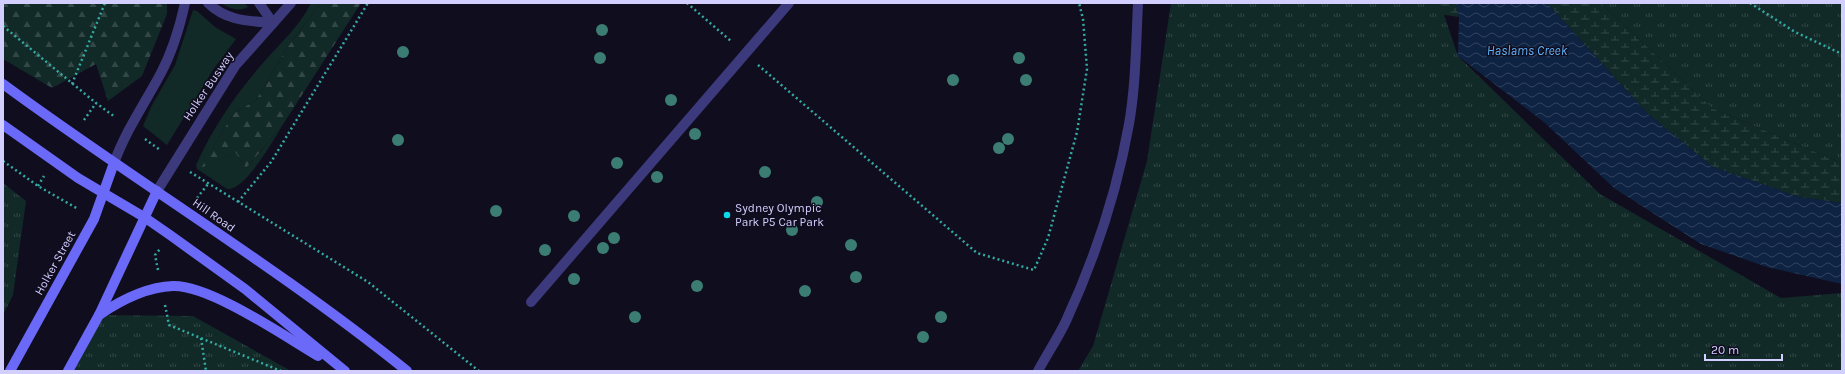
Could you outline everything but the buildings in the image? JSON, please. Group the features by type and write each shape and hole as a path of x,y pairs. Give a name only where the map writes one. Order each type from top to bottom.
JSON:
{"main road":[{"name":"Hill Road","path":"3,84 74,136 157,191 353,327 407,371"},
{"path":"3,125 78,178 144,217 245,289 344,370"},
{"name":"Holker Street","path":"10,371 94,219 114,163"},
{"path":"68,371 99,315 157,191"},
{"path":"99,315 128,297 161,287 187,287 215,298 344,370"}],"street":[{"path":"114,163 129,127 161,72 169,55 185,3"},
{"path":"208,3 216,11 228,17 273,23"},
{"path":"259,3 273,23"},
{"name":"Holker Busway","path":"157,191 235,66 291,3"},
{"path":"531,302 789,3"},
{"path":"1038,371 1065,322 1090,266 1115,189 1129,123 1135,63 1138,3"}],"path":[{"path":"72,84 105,3"},
{"path":"238,202 271,162 368,3"},
{"path":"687,3 977,253 1034,270 1048,238 1078,132 1087,68 1083,19 1079,3"},
{"path":"1750,3 1795,32 1842,54"},
{"path":"3,26 72,84 129,127 208,184 368,282 479,371"},
{"path":"3,161 38,186"},
{"path":"156,255 169,325 280,371"},
{"path":"201,338 206,371"}],"green space":[{"path":"3,3 167,3 167,14 142,76 108,101 96,64 52,88 3,59"},
{"path":"221,3 245,3 248,7 244,9 234,9"},
{"path":"311,3 321,3 287,48 256,100 233,114 202,167 235,152 246,168 282,126 250,174 242,182 227,189 197,169 196,165 210,137 234,99 295,27"},
{"path":"321,3 361,3 282,126 246,168 235,152 201,168 233,114 256,100 287,48"},
{"path":"1171,3 1440,3 1458,56 1600,194 1781,298 1842,293 1842,371 1078,371 1093,346 1147,161"},
{"path":"1405,3 1456,3 1459,17 1418,11"},
{"path":"1547,3 1601,3 1712,108 1842,163 1842,203 1799,197 1713,167 1647,113"},
{"path":"1601,3 1842,3 1842,163 1712,108"},
{"path":"193,10 197,11 215,27 236,39 213,70 167,145 143,126 151,107 175,65"},
{"path":"3,183 26,201 13,295 3,315"},
{"path":"99,315 193,316 291,371 72,371"}],"water":[{"name":"Haslams Creek","path":"1456,3 1547,3 1647,113 1713,167 1799,197 1842,203 1842,284 1767,267 1701,244 1614,188 1545,123 1458,56 1459,17"}],"place":[{"name":"Sydney Olympic Park P5 Car Park","path":"727,215"}]}
